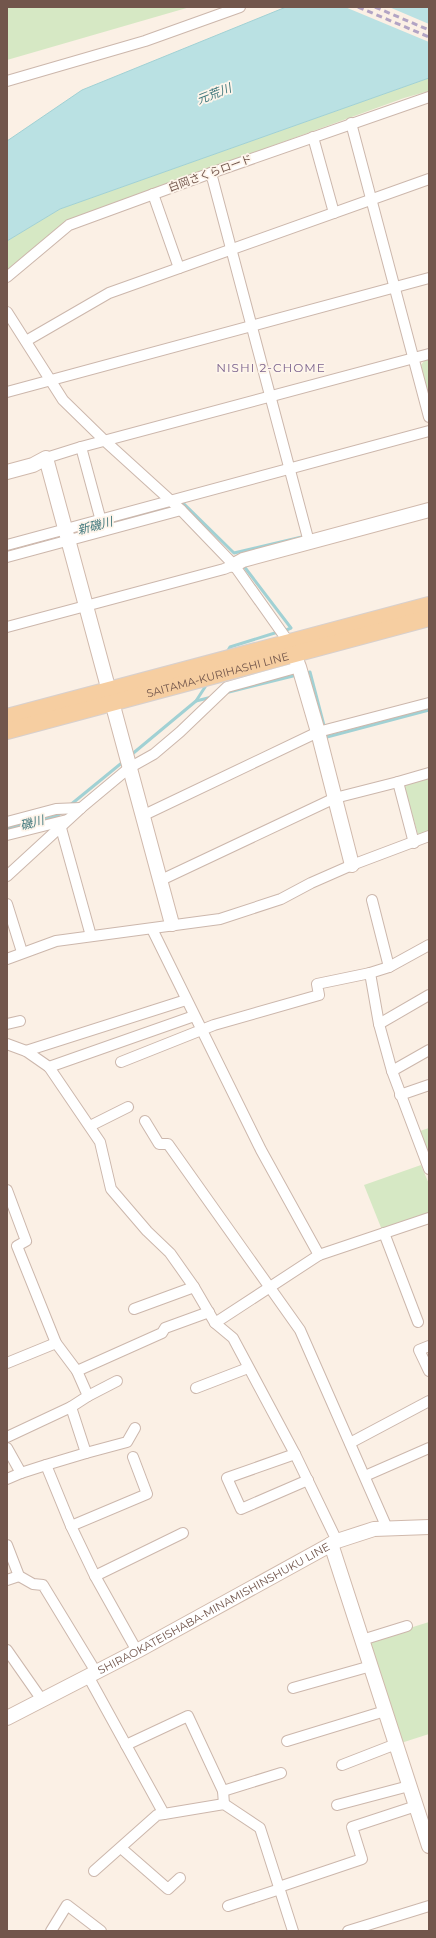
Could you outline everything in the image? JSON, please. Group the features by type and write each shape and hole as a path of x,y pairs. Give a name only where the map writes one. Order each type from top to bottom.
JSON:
{"main road":[{"name":"SAITAMA-KURIHASHI LINE","path":"295,655 429,606"},
{"name":"SAITAMA-KURIHASHI LINE","path":"7,717 295,655 429,618"},
{"name":"SAITAMA-KURIHASHI LINE","path":"7,731 110,696"}],"street":[{"path":"7,81 145,41 240,7"},
{"name":"白岡さくらロード","path":"7,277 69,225 351,123 429,97"},
{"path":"351,123 429,416"},
{"path":"314,137 334,213"},
{"path":"211,173 309,542"},
{"path":"26,340 109,293 429,179"},
{"path":"152,194 179,268"},
{"path":"7,392 50,379 429,278"},
{"path":"7,312 63,400 104,441 181,510 234,565 295,655 318,732 352,865"},
{"path":"7,472 33,465 46,458 81,447 429,354"},
{"path":"7,557 101,521 429,431"},
{"path":"81,447 101,521"},
{"path":"46,458 159,881 172,924"},
{"path":"7,545 67,535 181,510"},
{"path":"7,627 224,569 243,560 429,510"},
{"path":"7,876 81,808 129,768 159,750 227,687 295,655"},
{"path":"142,816 318,732 429,703"},
{"path":"159,881 335,798 429,773"},
{"path":"398,782 414,843"},
{"path":"7,822 56,809 81,808"},
{"path":"7,835 64,824"},
{"path":"64,824 90,936"},
{"path":"7,959 22,952 56,941 152,929 172,924 220,919 281,899 311,883 352,865 414,843 429,836"},
{"path":"372,900 389,967"},
{"path":"7,904 22,952"},
{"path":"152,929 261,1150 319,1255"},
{"path":"121,1062 214,1025 319,994 317,984 370,973 389,967 429,945"},
{"path":"370,973 380,1024 392,1071 429,1169"},
{"path":"380,1024 429,995"},
{"path":"26,1051 186,1000"},
{"path":"49,1067 194,1016"},
{"path":"7,1024 20,1021"},
{"path":"7,1044 26,1051 49,1067 100,1142 111,1189 147,1231 170,1253 194,1287 215,1323 233,1338 295,1454 308,1480 334,1543 362,1640 429,1846"},
{"path":"392,1071 429,1050"},
{"path":"400,1094 429,1085"},
{"path":"90,1126 128,1107"},
{"path":"146,1122 159,1144 168,1144 268,1288 300,1330 387,1528"},
{"path":"7,1190 26,1241 17,1246 56,1343 77,1371 88,1396"},
{"path":"215,1323 319,1255 429,1218"},
{"path":"384,1233 418,1322"},
{"path":"134,1309 194,1287"},
{"path":"77,1371 162,1333 165,1328 209,1312"},
{"path":"7,1363 56,1343"},
{"path":"429,1346 419,1350 429,1371"},
{"path":"196,1388 248,1368"},
{"path":"7,1436 71,1407 88,1396 117,1381"},
{"path":"350,1443 429,1403"},
{"path":"71,1407 86,1453"},
{"path":"7,1479 46,1465 127,1442 135,1428"},
{"path":"7,1448 21,1473"},
{"path":"365,1476 429,1448"},
{"path":"295,1454 227,1478 241,1509 308,1480"},
{"path":"71,1526 147,1494 133,1457"},
{"path":"46,1465 71,1526 95,1576 138,1651"},
{"name":"SHIRAOKATEISHABA-MINAMISHINSHUKU LINE","path":"7,1718 138,1651 334,1543 364,1531 387,1528 429,1528"},
{"path":"95,1576 183,1533"},
{"path":"7,1545 19,1576 33,1584 43,1585 92,1674 126,1745 164,1814"},
{"path":"7,1580 19,1576"},
{"path":"362,1640 407,1626"},
{"path":"7,1650 42,1700"},
{"path":"293,1688 371,1666"},
{"path":"287,1741 385,1711"},
{"path":"126,1745 188,1716 223,1791 224,1804"},
{"path":"342,1765 396,1744"},
{"path":"223,1791 281,1773"},
{"path":"337,1805 409,1786"},
{"path":"94,1871 157,1815 224,1804 260,1828 293,1931"},
{"path":"228,1906 362,1859 352,1827 416,1806"},
{"path":"121,1848 168,1889 180,1878"},
{"path":"51,1931 67,1905 101,1931"},
{"path":"348,1931 429,1906"}],"green space":[{"path":"7,7 190,7 7,60"},
{"path":"429,78 429,91 404,98 68,220 7,271 7,241 60,209"},
{"path":"429,359 429,397 421,365 424,361"},
{"path":"429,778 429,831 418,835 404,785"},
{"path":"429,1128 429,1157 420,1131"},
{"path":"421,1165 429,1184 429,1214 382,1230 364,1185"},
{"path":"429,1622 429,1734 401,1743 368,1641"}],"water":[{"name":"元荒川","path":"286,7 429,7 429,78 60,209 7,241 7,141 82,90"}],"pier":[{"path":"345,7 389,7 429,24 429,42"}],"waterway":[{"path":"179,504 183,503 234,553 306,536"},
{"name":"新磯川","path":"102,525 173,506"},
{"path":"243,565 291,628 284,631"},
{"path":"227,652 230,647 278,632"},
{"path":"305,674 310,672 327,737 429,710"},
{"path":"225,693 297,675"},
{"path":"131,755 196,701 207,684"},
{"path":"196,701 212,697"},
{"path":"69,806 124,761"},
{"name":"磯川","path":"7,829 57,816 62,812"}],"railway":[{"path":"358,7 429,37"},
{"path":"375,7 429,30"}],"district":[{"name":"NISHI 2-CHOME","path":"271,368"}]}
